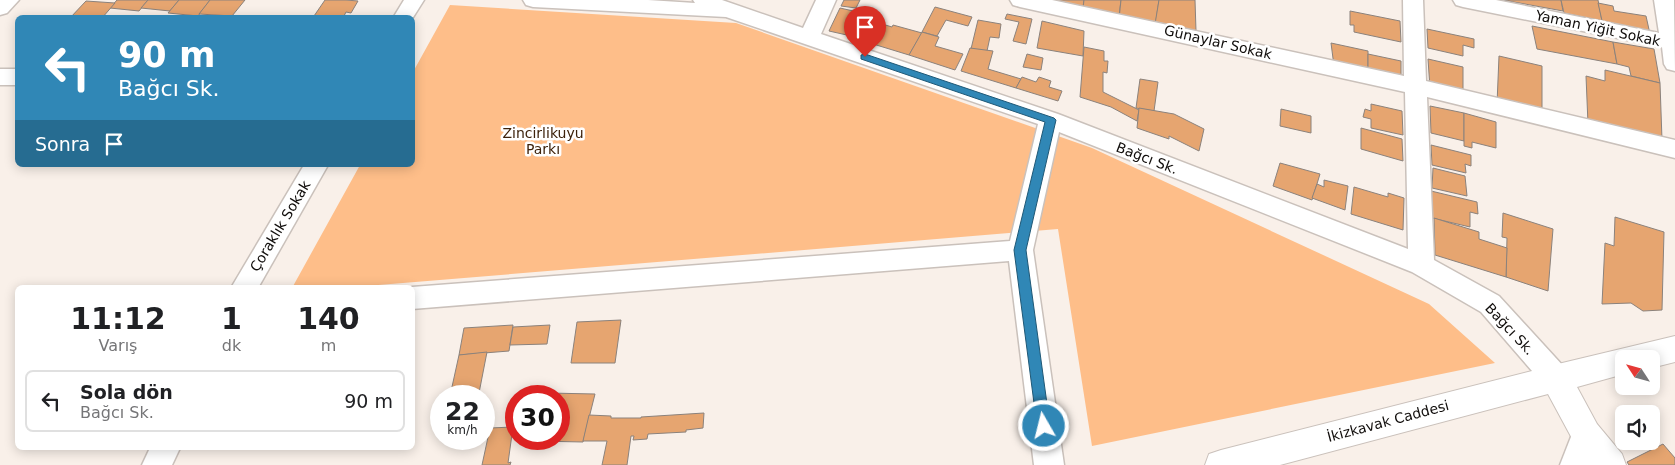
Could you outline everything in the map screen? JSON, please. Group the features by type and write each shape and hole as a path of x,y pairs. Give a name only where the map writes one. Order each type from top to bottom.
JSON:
{"street":[{"path":"0,8 9,0"},
{"path":"406,15 414,0"},
{"path":"533,0 730,11"},
{"name":"Bağcı Sk.","path":"703,0 730,11 1050,120 1421,265 1490,304 1555,377"},
{"path":"809,38 826,0"},
{"name":"Günaylar Sokak","path":"1020,0 1178,32 1416,86 1675,149"},
{"path":"1413,0 1421,265"},
{"name":"Yaman Yiğit Sokak","path":"1463,0 1673,43"},
{"path":"1664,0 1673,43 1675,64"},
{"path":"0,77 15,77"},
{"path":"1049,465 1020,250 1050,120"},
{"name":"Çoraklık Sokak","path":"246,285 315,167"},
{"path":"415,298 1020,250"},
{"path":"1660,353 1675,349"},
{"name":"İkizkavak Caddesi","path":"1221,465 1555,377 1615,363"},
{"path":"1555,377 1586,434 1610,465"},
{"path":"1575,465 1586,434"},
{"path":"157,465 165,450"}],"green space":[{"name":"Zincirlikuyu Parkı","path":"450,5 736,23 1092,148 1429,304 1495,363 1092,446 1058,229 378,285 294,285 359,167 415,167 415,68"}],"building":[{"path":"117,0 148,0 139,11 110,8"},
{"path":"148,0 179,0 170,11 141,8"},
{"path":"179,0 210,0 199,15 168,13"},
{"path":"210,0 245,0 233,15 199,14"},
{"path":"325,0 358,1 351,13 346,12 344,15 315,15"},
{"path":"844,0 860,0 856,8 841,6"},
{"path":"1046,0 1084,0 1083,8"},
{"path":"1084,0 1121,0 1119,16 1083,8"},
{"path":"1121,0 1159,0 1155,27 1119,19"},
{"path":"1159,0 1195,0 1196,31 1155,24"},
{"path":"1503,0 1561,0 1563,11"},
{"path":"1561,0 1598,0 1602,21 1564,13"},
{"path":"86,1 115,3 105,15 73,15"},
{"path":"1598,3 1613,6 1614,11 1646,16 1650,34 1603,25"},
{"path":"935,7 972,17 968,26 946,20 937,36 922,32"},
{"path":"840,8 871,15 860,38 829,31"},
{"path":"1350,11 1400,21 1401,42 1354,32 1354,25 1350,25"},
{"path":"1007,14 1032,19 1026,44 1013,41 1019,22 1005,19"},
{"path":"869,20 922,33 909,55 860,40"},
{"path":"978,20 1001,24 999,38 990,37 987,51 971,49"},
{"path":"1042,21 1084,31 1083,56 1037,48"},
{"path":"1532,26 1613,42 1617,64 1537,49"},
{"path":"1427,29 1474,39 1474,48 1463,45 1463,56 1428,48"},
{"path":"922,32 939,37 935,46 963,54 955,70 909,55"},
{"path":"1613,42 1654,49 1660,83 1631,76 1629,67 1617,64"},
{"path":"1331,43 1368,51 1368,74 1334,66"},
{"path":"1084,47 1104,51 1104,61 1108,61 1107,73 1103,72 1103,92 1139,110 1137,121 1111,107 1080,97"},
{"path":"970,48 993,51 988,69 1021,79 1016,88 961,71"},
{"path":"1027,54 1043,58 1041,70 1023,67"},
{"path":"1368,54 1401,61 1401,81 1368,74"},
{"path":"1499,56 1542,66 1542,114 1497,104"},
{"path":"1428,59 1463,67 1463,96 1430,88"},
{"path":"1605,70 1660,83 1662,140 1588,124 1586,76 1605,81"},
{"path":"1022,77 1036,82 1039,77 1051,81 1049,87 1062,91 1058,101 1016,88"},
{"path":"1140,79 1158,82 1154,111 1136,108"},
{"path":"1371,104 1402,111 1403,135 1371,128 1371,119 1363,117 1365,109 1371,111"},
{"path":"1430,106 1464,113 1464,141 1431,133"},
{"path":"1139,108 1174,114 1204,129 1199,151 1169,136 1169,139 1137,128"},
{"path":"1281,109 1311,116 1311,133 1280,126"},
{"path":"1464,113 1496,122 1496,148 1472,142 1472,148 1464,146"},
{"path":"1361,128 1402,139 1403,161 1361,149"},
{"path":"1431,145 1471,155 1471,166 1465,164 1466,173 1432,165"},
{"path":"1280,163 1320,174 1312,200 1273,186"},
{"path":"1433,168 1465,176 1467,196 1432,188"},
{"path":"1324,180 1348,186 1345,210 1312,198 1317,184 1324,187"},
{"path":"1354,187 1388,197 1388,193 1404,198 1403,230 1351,214"},
{"path":"1431,191 1477,202 1478,214 1470,212 1470,227 1432,218"},
{"path":"1503,213 1553,229 1548,291 1506,277 1507,238 1502,237"},
{"path":"1615,217 1664,232 1662,310 1643,311 1631,303 1602,304 1605,243 1614,246"},
{"path":"1434,218 1479,232 1479,239 1507,248 1506,277 1435,255"},
{"path":"621,320 615,363 571,363 577,322"},
{"path":"513,325 509,351 459,355 464,328"},
{"path":"550,325 547,344 510,345 513,327"},
{"path":"487,352 481,385 452,385 459,355"},
{"path":"570,393 595,394 583,442 570,442"},
{"path":"704,413 703,428 686,430 686,432 648,434 647,439 633,440 634,436 631,436 627,465 602,465 607,441 583,441 589,415 611,416 611,418 641,418"},
{"path":"505,427 505,450 510,450 508,463 511,462 510,465 482,465 485,450 495,450 495,428"},
{"path":"1663,444 1675,458 1675,465 1629,465 1627,462 1651,450 1660,450 1660,446"}],"route":[{"path":"865,57 1050,120 1020,250 1044,426"}]}
